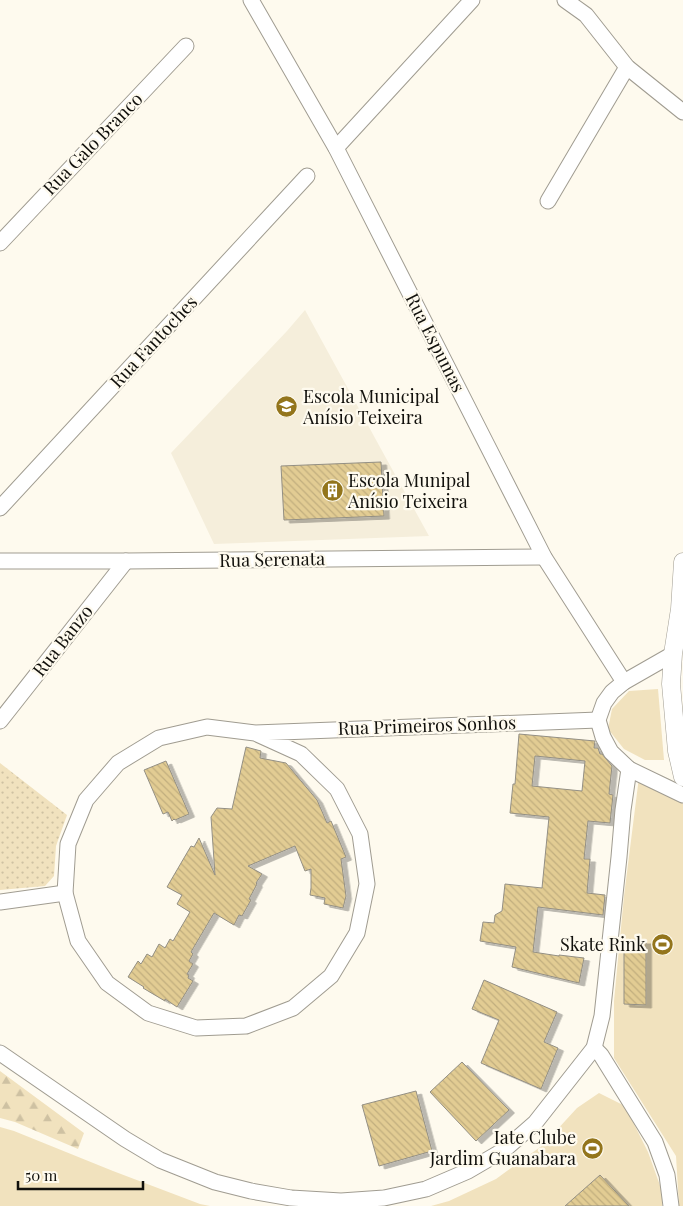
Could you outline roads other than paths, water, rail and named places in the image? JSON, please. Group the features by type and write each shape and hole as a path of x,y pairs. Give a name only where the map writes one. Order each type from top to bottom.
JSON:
{"street":[{"name":"Rua Espumas","path":"252,0 336,148 544,557 624,682"},
{"path":"336,148 472,0"},
{"path":"565,0 586,15 627,67 683,112"},
{"name":"Rua Galo Branco","path":"0,243 186,46"},
{"path":"548,201 627,67"},
{"name":"Rua Fantoches","path":"0,508 307,176"},
{"name":"Rua Serenata","path":"0,562 544,557"},
{"name":"Rua Banzo","path":"0,721 126,561"},
{"path":"683,562 682,611 678,653 671,684 677,752 683,778"},
{"path":"678,653 624,682 612,692 604,703 598,720 603,737 611,752 628,769 683,795"},
{"name":"Rua Primeiros Sonhos","path":"255,732 301,754 337,789 360,834 367,884 357,933 331,976 293,1008 246,1026 196,1028 148,1013 107,983 78,941 65,893 68,844 86,800 118,763 159,738 206,728 255,732 598,720"},
{"path":"0,1053 125,1139 160,1160 215,1182 290,1198 341,1201 384,1198 426,1189 468,1172 504,1150 535,1123 594,1048 602,1016 628,769"},
{"path":"0,902 65,893"},
{"path":"594,1048 601,1055 655,1142 667,1175 671,1206"}],"place":[{"name":"Escola Municipal Anísio Teixeira","path":"287,407"},
{"name":"Escola Munipal Anísio Teixeira","path":"332,491"},
{"name":"Skate Rink","path":"662,945"},
{"name":"Iate Clube Jardim Guanabara","path":"592,1148"}]}
